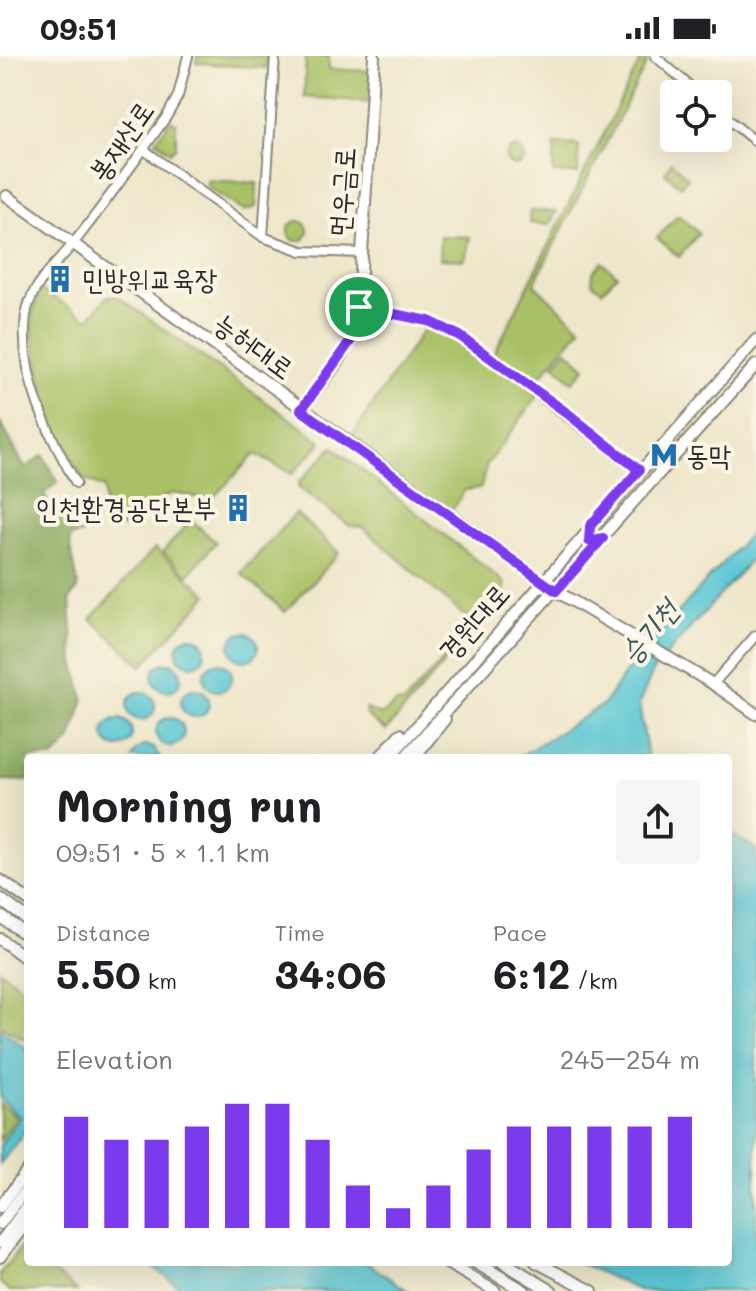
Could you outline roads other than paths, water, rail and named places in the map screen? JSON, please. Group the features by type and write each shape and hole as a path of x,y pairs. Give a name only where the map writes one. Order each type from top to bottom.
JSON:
{"highway":[{"path":"0,899 24,917"},
{"path":"0,916 24,933"},
{"path":"482,1266 524,1291"},
{"path":"510,1266 551,1291"}],"main road":[{"name":"먼우금로","path":"301,410 351,340 359,307 374,56"},
{"name":"능허대로","path":"7,196 556,591 700,676 756,714"},
{"name":"경원대로","path":"392,754 756,340"},
{"name":"경원대로","path":"408,754 756,365"},
{"path":"590,526 589,541 603,538"},
{"path":"383,754 419,714 448,689"},
{"path":"417,754 438,730 459,697"},
{"path":"0,880 24,897"},
{"path":"0,939 24,957"},
{"path":"0,1207 24,1175"},
{"path":"0,1224 24,1192"},
{"path":"0,1257 6,1240 24,1211"},
{"path":"6,1240 24,1224"},
{"path":"452,1266 495,1291"},
{"path":"544,1266 592,1291"}],"street":[{"name":"봉재산로","path":"76,483 43,422 27,355 26,315 46,273 74,243 178,96 188,56"},
{"path":"263,237 275,56"},
{"path":"655,56 683,80"},
{"path":"732,122 756,142"},
{"path":"143,149 263,237 302,251 362,253"},
{"path":"359,307 429,321 460,336 567,413 639,470"},
{"path":"713,684 756,635"}],"water":[{"path":"756,527 756,554 654,669 639,704 647,754 523,754 603,705 636,658"},
{"path":"244,633 254,637 258,647 254,657 244,661 234,657 230,647 234,637"},
{"path":"191,637 201,641 205,651 201,661 191,665 181,661 177,651 181,641"},
{"path":"167,663 177,667 181,677 177,687 167,691 157,687 153,677 157,667"},
{"path":"218,663 228,667 232,677 228,687 218,691 208,687 204,677 208,667"},
{"path":"195,689 205,693 209,703 205,713 195,717 185,713 181,703 185,693"},
{"path":"141,692 151,696 155,706 151,716 141,720 131,716 127,706 131,696"},
{"path":"170,718 180,722 184,732 180,742 170,746 160,742 156,732 160,722"},
{"path":"118,719 128,723 132,733 128,743 118,747 108,743 104,733 108,723"},
{"path":"145,745 154,748 158,754 134,754"},
{"path":"732,834 756,849 756,1291 640,1291 587,1266 732,1266"},
{"path":"0,1029 24,1046 24,1132 0,1164 0,1145 20,1117 0,1099"},
{"path":"151,1266 372,1266 408,1291 185,1291"}],"place":[{"name":"민방위교육장","path":"60,279"},
{"name":"동막","path":"664,455"},
{"name":"인천환경공단본부","path":"238,508"}],"water label":[{"name":"승기천","path":"649,632"}]}
